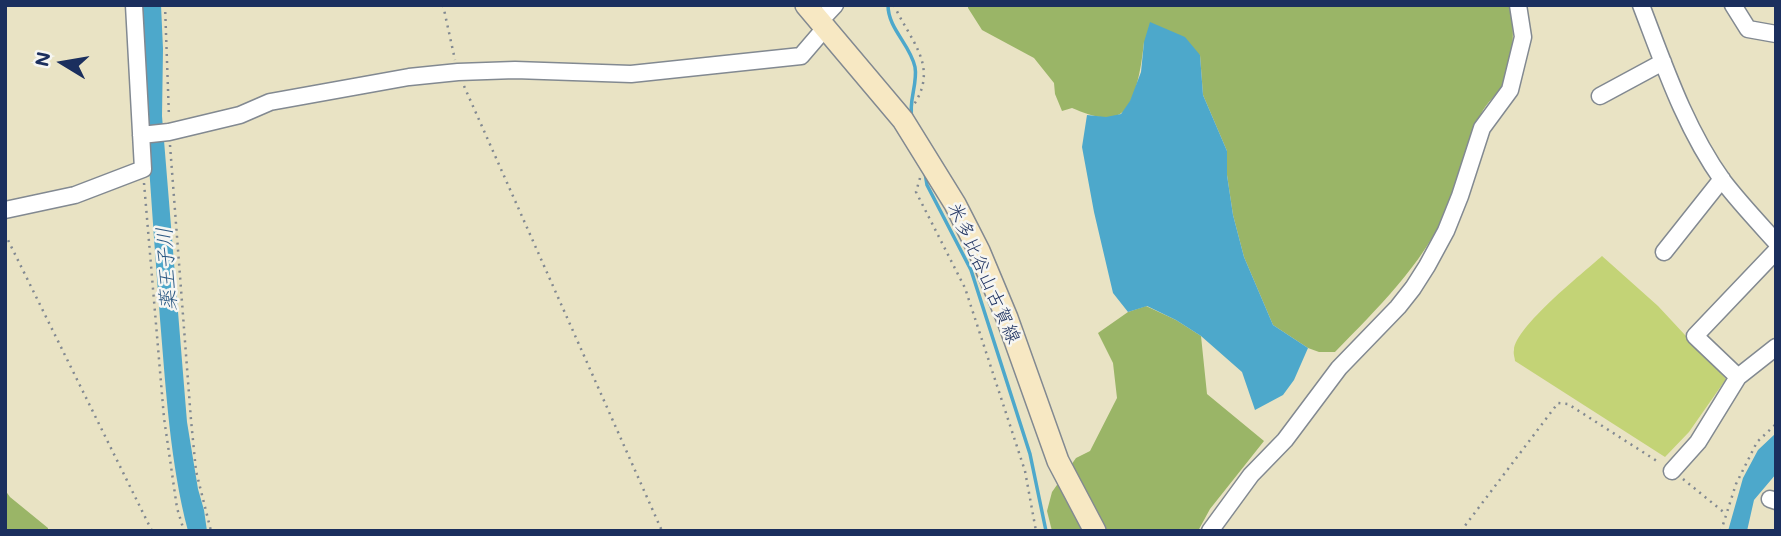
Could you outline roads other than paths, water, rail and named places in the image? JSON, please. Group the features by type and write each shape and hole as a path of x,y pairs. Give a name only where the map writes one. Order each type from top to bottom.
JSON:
{"main road":[{"name":"米多比谷山古賀線","path":"817,18 903,120 955,204 979,251 1007,318 1058,461 1095,531"}],"street":[{"path":"5,211 75,195 143,169 134,5"},
{"path":"141,135 169,132 240,115 270,102 409,77 515,70 631,74 801,56 817,18 835,5"},
{"path":"1210,531 1251,475 1285,440 1339,368 1398,307 1427,266 1446,231 1460,196 1482,128 1510,90 1523,37 1518,5"},
{"path":"1641,5 1691,128 1722,179 1776,242"},
{"path":"1733,5 1748,29 1776,34"},
{"path":"1601,96 1663,62"},
{"path":"1664,252 1722,179"},
{"path":"1738,377 1695,336 1776,251"},
{"path":"1672,471 1698,442 1738,377 1776,347"}],"water":[{"name":"薬王子川","path":"139,5 161,5 162,116 187,422 207,531 188,531 173,452 157,280"},
{"path":"1150,22 1185,37 1200,55 1203,95 1227,151 1227,175 1233,215 1244,257 1273,325 1308,348 1294,380 1283,395 1255,410 1242,372 1201,336 1147,306 1128,312 1113,293 1082,147 1087,115 1106,117 1121,114 1130,101 1141,72 1144,42"},
{"path":"1776,433 1776,474 1754,500 1747,531 1728,531 1743,478 1758,450"}],"waterway":[{"path":"888,5 895,29 909,51 915,67 912,118"},
{"path":"925,173 927,185 971,270 1030,454 1046,531"}]}
